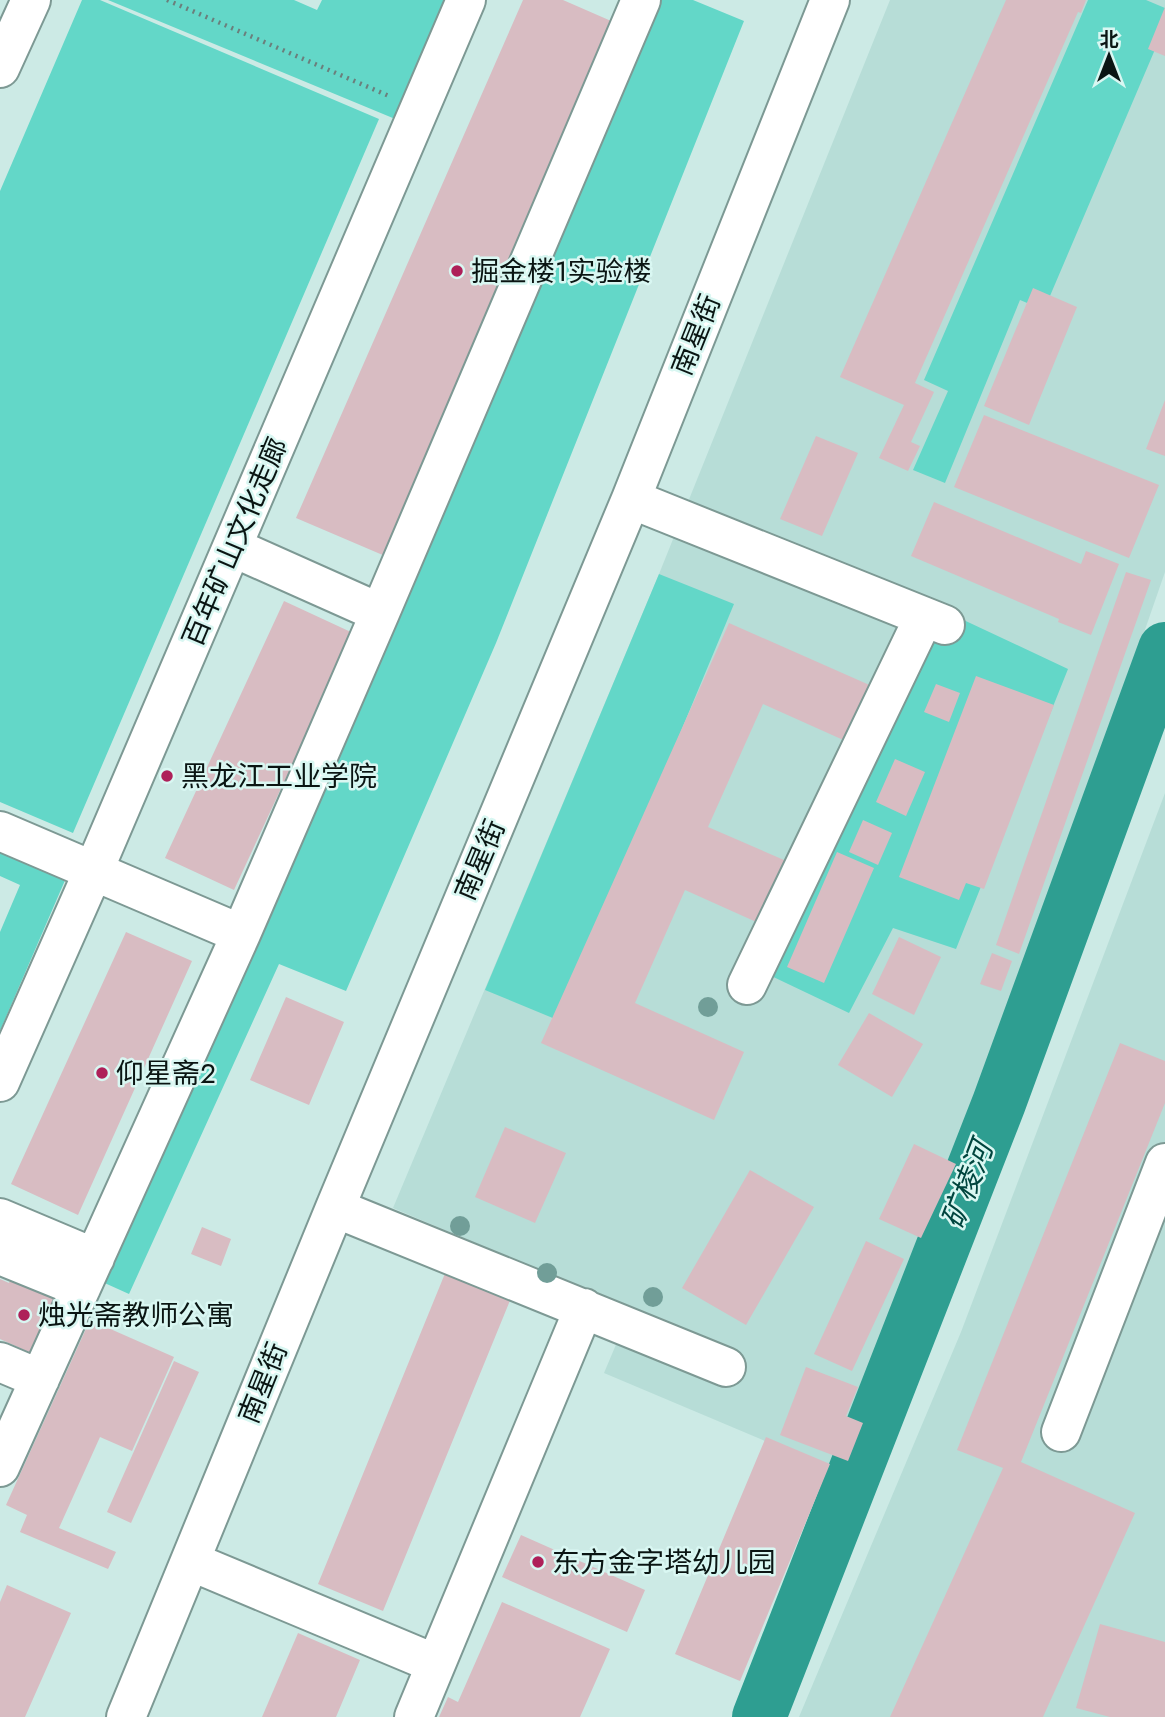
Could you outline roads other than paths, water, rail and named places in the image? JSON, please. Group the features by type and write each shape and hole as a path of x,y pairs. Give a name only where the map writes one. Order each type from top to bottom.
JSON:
{"street":[{"path":"0,68 31,0"},
{"name":"百年矿山文化走廊","path":"0,1082 93,872 466,0"},
{"path":"0,1467 240,934 641,0"},
{"name":"南星街","path":"125,1717 631,499 830,0"},
{"path":"631,499 934,621 747,985"},
{"path":"232,547 380,613"},
{"path":"0,831 240,934"},
{"path":"1061,1432 1151,1238 1165,1163"},
{"path":"335,1208 726,1367"},
{"path":"0,1218 88,1273"},
{"path":"0,1255 88,1273"},
{"path":"414,1717 584,1308"},
{"path":"0,1362 40,1379"},
{"path":"190,1561 436,1664"}],"waterway":[{"name":"矿棱河","path":"759,1717 999,1103 1165,649"}],"place":[{"name":"掘金楼1实验楼","path":"457,271"},
{"name":"黑龙江工业学院","path":"167,776"},
{"name":"仰星斋2","path":"102,1073"},
{"name":"烛光斋教师公寓","path":"24,1315"},
{"name":"东方金字塔幼儿园","path":"538,1562"}]}
